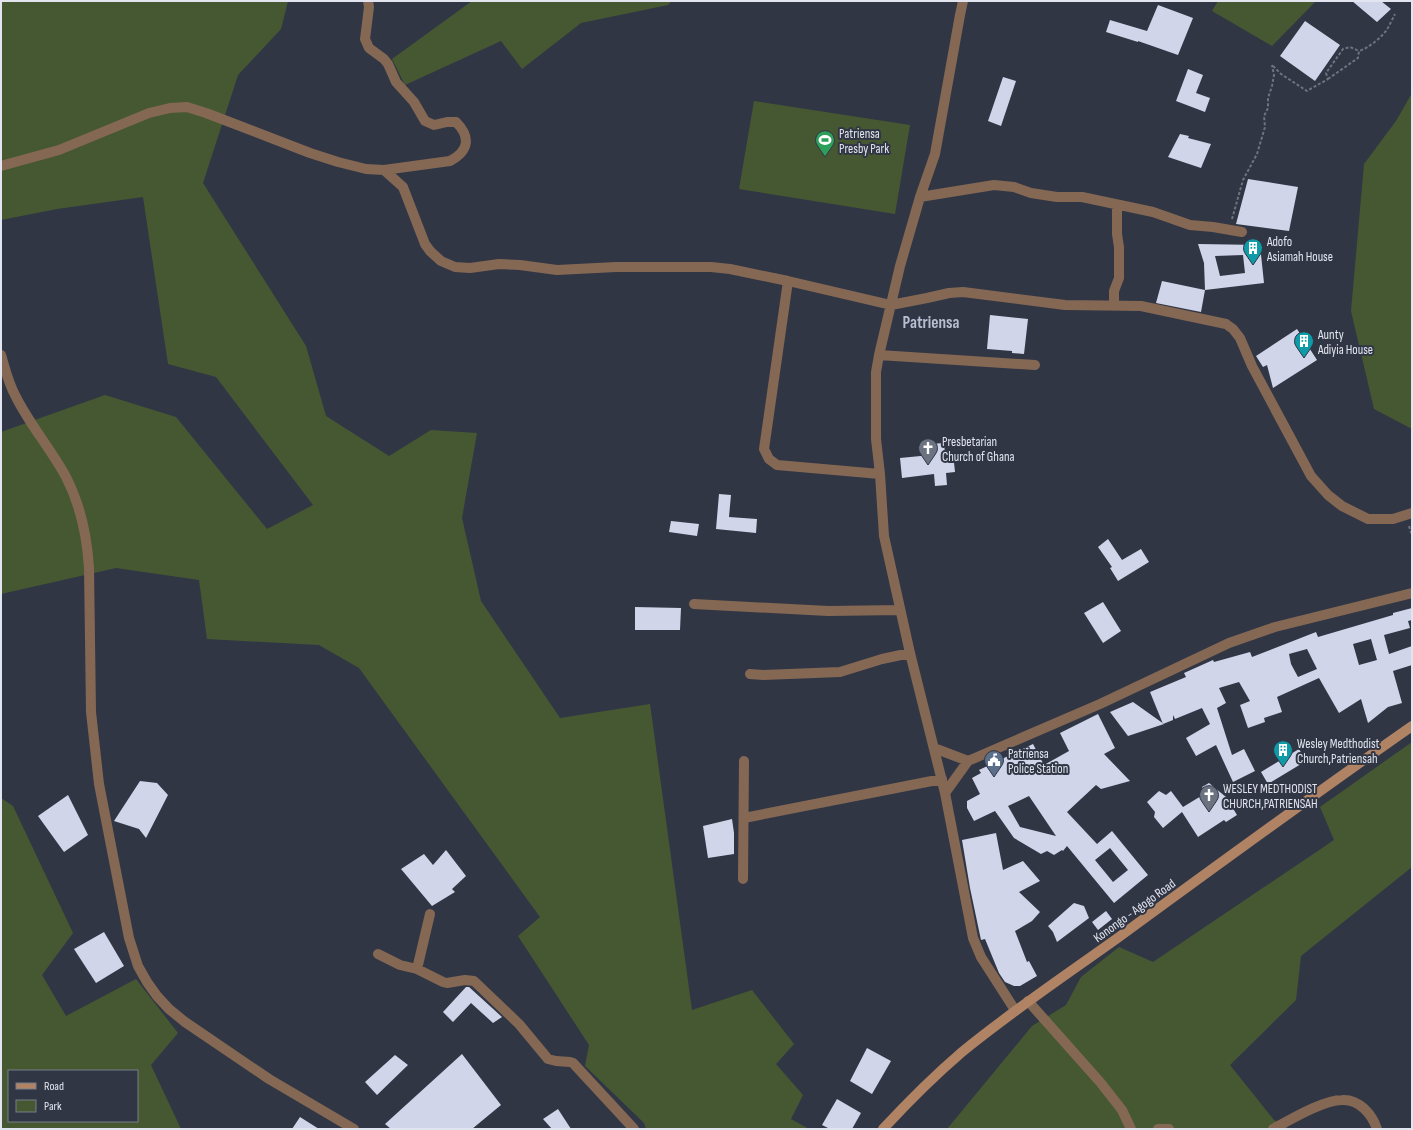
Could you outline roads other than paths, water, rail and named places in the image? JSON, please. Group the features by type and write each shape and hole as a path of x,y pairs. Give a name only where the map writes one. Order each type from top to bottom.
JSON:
{"main road":[{"name":"Konongo - Agogo Road","path":"883,1129 920,1090 962,1052 1015,1010 1118,938 1316,793 1412,726"}],"street":[{"path":"1,166 59,150 149,113 170,108 187,107 310,153 366,169 384,170 450,161 462,152 466,145 466,136 462,128 456,122 434,125 425,121 414,102 396,82 388,64 384,59 369,48 365,39 369,6 368,1"},
{"path":"963,1 935,154 920,197 878,355 876,372 876,439 884,536 910,653 946,793 973,938 981,957 1015,1010"},
{"path":"384,170 403,187 425,244 430,251 441,261 455,267 470,268 499,264 557,270 616,267 711,267 730,269 788,281 891,305 949,293 963,292 1065,305 1141,306 1226,324 1233,329 1240,338 1252,366 1311,476 1328,495 1342,506 1368,519 1393,519 1412,513"},
{"path":"920,197 994,185 1014,187 1031,193 1044,195 1082,197 1153,212 1190,225 1242,232"},
{"path":"1114,306 1114,291 1119,278 1119,247 1116,234 1117,205"},
{"path":"788,281 764,449 769,459 777,465 880,474"},
{"path":"1,355 14,395 66,478 82,515 88,548 91,712 99,784 130,938 138,966 157,996 169,1009 185,1022 269,1079 354,1129"},
{"path":"878,355 1035,365"},
{"path":"946,793 968,760 1100,704 1229,643 1275,627 1412,593"},
{"path":"694,604 828,611 900,610"},
{"path":"750,674 763,676 840,672 910,653"},
{"path":"934,748 968,760"},
{"path":"743,879 744,761"},
{"path":"744,818 942,779"},
{"path":"417,969 430,914"},
{"path":"378,954 400,965 417,969 442,982 447,983 464,980 474,981 519,1024 548,1059 573,1063 634,1129"},
{"path":"1028,1001 1100,1082 1122,1110 1131,1129"},
{"path":"1273,1129 1321,1105 1342,1100 1360,1104 1374,1118 1377,1129"},
{"path":"1158,1129 1169,1129"}],"place":[{"name":"Patriensa Presby Park","path":"825,157"},
{"name":"Adofo Asiamah House","path":"1253,265"},
{"name":"Aunty Adiyia House","path":"1304,358"},
{"name":"Presbetarian Church of Ghana","path":"928,465"},
{"name":"Wesley Medthodist Church,Patriensah","path":"1283,767"},
{"name":"Patriensa Police Station","path":"994,777"},
{"name":"WESLEY MEDTHODIST CHURCH,PATRIENSAH","path":"1209,812"}],"district":[{"name":"Patriensa","path":"931,322"}]}
